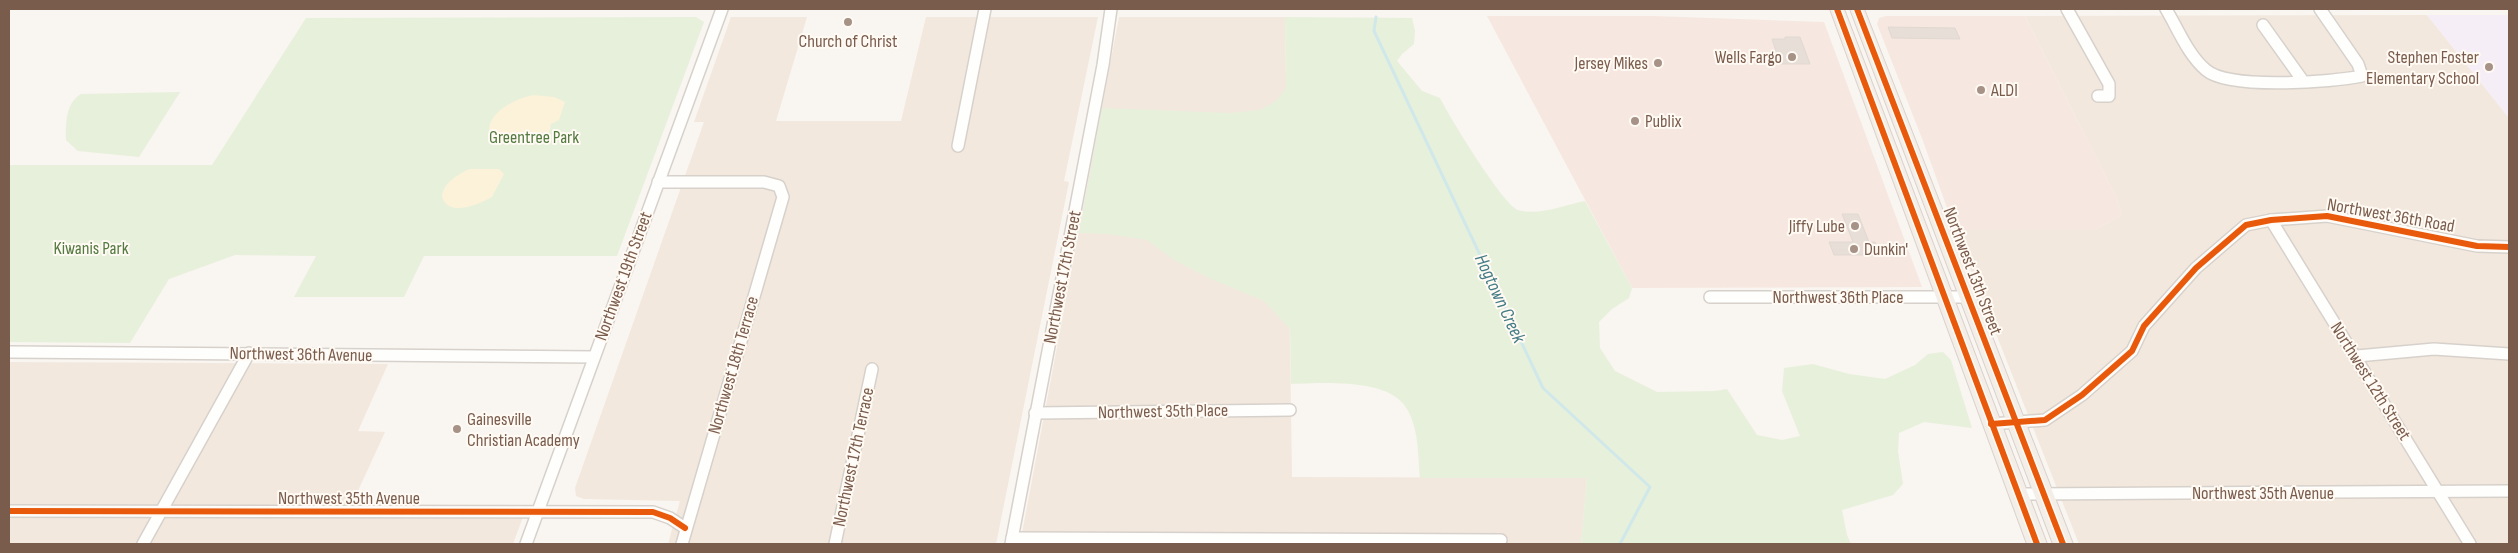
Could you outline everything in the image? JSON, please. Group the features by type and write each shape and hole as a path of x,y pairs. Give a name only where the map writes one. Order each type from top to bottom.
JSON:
{"main road":[{"name":"Northwest 13th Street","path":"1837,9 2037,544"},
{"name":"Northwest 13th Street","path":"1857,9 1966,297 2063,544"}],"street":[{"name":"Northwest 19th Street","path":"526,544 722,9"},
{"path":"958,146 985,9"},
{"name":"Northwest 17th Street","path":"1012,541 1103,65 1112,9"},
{"path":"2067,9 2109,84 2109,96 2098,96"},
{"path":"2166,9 2203,68 2214,76 2228,80 2302,81 2350,80 2362,76 2358,64 2320,9"},
{"path":"2263,25 2302,81"},
{"name":"Northwest 18th Terrace","path":"658,182 764,182 779,186 783,197 737,349 726,394 685,528 682,544"},
{"name":"Northwest 36th Road","path":"1991,424 2045,420 2105,377 2132,351 2144,326 2169,296 2196,268 2246,225 2271,220 2327,216 2477,246 2509,247"},
{"name":"Northwest 12th Street","path":"2271,220 2357,356 2470,544"},
{"name":"Northwest 36th Place","path":"1710,296 1966,297"},
{"path":"2357,356 2434,349 2509,354"},
{"name":"Northwest 36th Avenue","path":"9,352 594,357"},
{"path":"143,544 249,353"},
{"name":"Northwest 17th Terrace","path":"835,544 872,369"},
{"name":"Northwest 35th Place","path":"1035,413 1290,410"},
{"name":"Northwest 35th Avenue","path":"2018,494 2509,492"},
{"name":"Northwest 35th Avenue","path":"9,511 652,512 670,518 685,528"},
{"path":"1012,541 1501,540"}],"shaded area":[{"path":"2427,15 2509,118 2509,544 2079,544 1955,230 2095,230 2122,215 2117,199 2025,16"},
{"name":"Stephen Foster Elementary School","path":"2427,15 2509,15 2509,118"},
{"path":"1487,16 1654,16 1824,22 1922,287 1632,288"},
{"path":"1886,16 2025,16 2117,199 2122,215 2095,230 1955,230 1923,141 1877,24 1879,18"},
{"path":"731,17 807,17 776,121 901,121 926,17 1098,17 1064,181 1069,182 996,544 668,544 680,501 584,499 576,496 575,488 704,122 694,122"},
{"path":"1119,17 1285,17 1292,477 1587,478 1581,544 1020,544"},
{"path":"9,362 388,364 358,431 385,432 352,504 527,506 513,544 9,544"}],"green space":[{"name":"Greentree Park","path":"696,17 704,22 617,256 424,256 404,297 294,297 316,256 235,255 169,279 130,343 9,342 9,165 212,165 306,18"},
{"path":"1285,17 1412,18 1415,31 1414,44 1397,61 1422,91 1440,98 1489,177 1511,204 1518,210 1535,212 1585,201 1632,288 1629,298 1612,309 1599,322 1600,348 1615,371 1657,392 1727,389 1757,435 1782,440 1800,436 1782,391 1784,368 1813,364 1849,374 1885,379 1915,365 1928,354 1943,352 1951,360 1972,428 1924,422 1899,433 1898,451 1903,484 1893,495 1842,510 1847,535 1851,544 1581,544 1587,478 1420,478 1413,422 1405,406 1396,397 1368,386 1335,383 1291,384 1290,329 1264,301 1211,279 1174,260 1147,240 1108,234 1079,233 1102,108 1231,113 1260,110 1276,101 1286,88"},
{"path":"180,92 139,157 78,151 66,140 69,108 81,94"}],"sand":[{"path":"533,95 554,97 565,102 559,120 551,124 548,138 542,142 525,138 515,144 493,143 489,134 493,117 507,105"},
{"path":"469,169 499,169 504,174 492,197 465,208 451,207 442,197 445,187"}],"building":[{"path":"1888,27 1955,28 1960,39 1892,38"},
{"name":"Wells Fargo","path":"1785,37 1800,37 1810,64 1780,64 1772,39 1785,39"},
{"path":"1842,214 1858,214 1869,242 1875,242 1879,255 1834,255 1829,242 1853,242"}],"waterway":[{"name":"Hogtown Creek","path":"1376,17 1374,31 1543,388 1650,487 1620,544"}],"cycle path":[{"path":"1837,9 2037,544"},
{"path":"1857,9 2063,544"},
{"path":"1991,424 2045,420 2082,395 2105,377 2132,351 2144,326 2196,268 2224,246 2246,225 2271,220 2327,216 2477,246 2509,247"},
{"path":"9,511 653,512 670,518 685,528"}],"place":[{"name":"Church of Christ","path":"848,22"},
{"name":"Wells Fargo","path":"1792,57"},
{"name":"Jersey Mikes","path":"1658,63"},
{"name":"Stephen Foster Elementary School","path":"2489,67"},
{"name":"ALDI","path":"1981,90"},
{"name":"Publix","path":"1635,121"},
{"name":"Jiffy Lube","path":"1855,226"},
{"name":"Dunkin'","path":"1854,249"},
{"name":"Gainesville Christian Academy","path":"457,429"}],"park label":[{"name":"Kiwanis Park","path":"91,248"}]}
